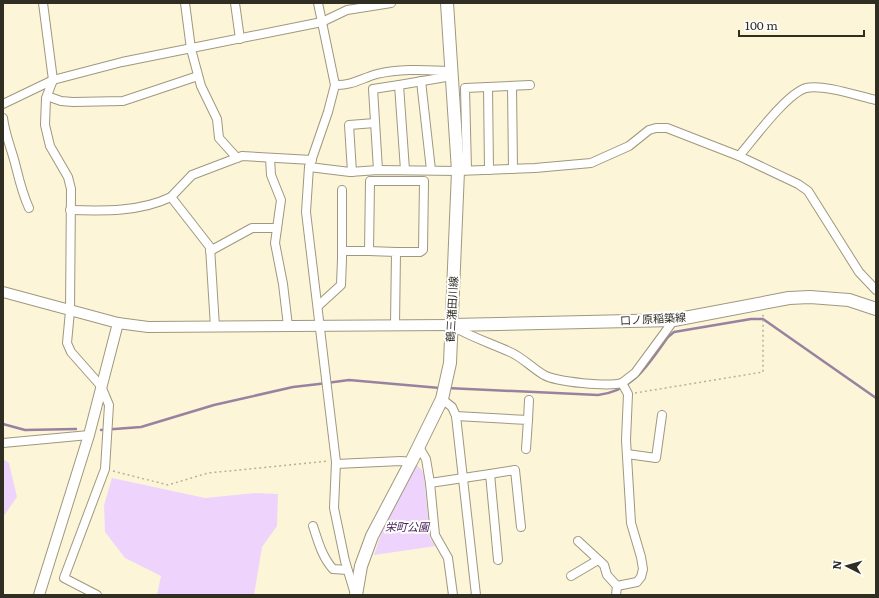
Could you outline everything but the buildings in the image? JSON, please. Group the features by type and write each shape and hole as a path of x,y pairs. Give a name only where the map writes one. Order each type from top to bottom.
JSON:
{"main road":[{"name":"鶴三潴田川線","path":"356,595 361,566 372,536 419,447 442,399 450,363 451,325 463,171 446,3"},
{"name":"口ノ原稲築線","path":"451,325 674,320 789,298 810,297 849,300 876,309"}],"street":[{"path":"43,3 52,80 47,96 45,125 50,146 68,177 71,188 70,311 67,343 71,352 101,386 109,405 105,469 64,578 98,595"},
{"path":"185,3 192,49 201,86 217,119 219,138 237,158"},
{"path":"235,3 240,39"},
{"path":"318,3 335,86 311,163 306,212 336,462 334,508 347,570 356,595"},
{"path":"3,104 52,80 122,62 322,22 347,10 391,3"},
{"path":"335,86 346,86 371,76 393,71 420,69 452,74"},
{"path":"378,170 373,89 422,81 452,74"},
{"path":"47,96 61,101 73,102 123,100 198,76"},
{"path":"422,81 431,170"},
{"path":"399,85 405,170"},
{"path":"463,171 465,88 530,85"},
{"path":"512,86 513,169"},
{"path":"488,87 489,170"},
{"path":"739,156 794,95 806,88 823,88 876,100"},
{"path":"3,118 8,146 14,162 21,191 29,208"},
{"path":"352,172 349,125 375,123"},
{"path":"70,210 119,210 147,206 171,197 192,175 237,158 251,155 311,163 352,172 378,170 463,171 513,169 591,163 629,146 649,130 656,128 676,131 739,156 798,184 808,191 851,260 876,290"},
{"path":"270,158 271,175 281,200 275,243 283,284 288,326"},
{"path":"342,251 420,252 423,250 424,181 370,181 369,251"},
{"path":"318,306 340,285 342,251 342,190"},
{"path":"171,197 210,247 215,327"},
{"path":"210,251 252,228 277,228"},
{"path":"395,325 396,252"},
{"path":"3,292 118,323 148,327 451,325 474,338 512,353 545,376 572,382 610,384 622,383 635,373 674,320"},
{"path":"39,595 89,435 118,323"},
{"path":"617,586 637,582 641,576 642,569 641,557 631,523 626,440 628,394 622,383"},
{"path":"442,399 452,407 456,416 476,595"},
{"path":"526,449 529,400"},
{"path":"627,454 656,458 662,415"},
{"path":"456,416 528,420"},
{"path":"3,443 89,435"},
{"path":"419,447 426,460 430,483 435,536 448,558 453,595"},
{"path":"336,462 411,462"},
{"path":"430,483 515,470 521,526"},
{"path":"490,474 498,560"},
{"path":"313,526 328,564 333,569 347,570"},
{"path":"578,541 604,565 607,575 617,586 616,595"},
{"path":"571,576 598,560"}],"path":[{"path":"628,394 763,372 763,303"},
{"path":"105,469 168,485 208,473 336,462"}],"green space":[{"path":"3,459 9,463 17,497 3,517"},
{"name":"栄町公園","path":"415,464 422,470 424,476 430,538 436,546 374,555 384,525"},
{"path":"112,478 205,498 255,493 278,494 277,526 262,547 254,595 157,595 161,576 125,558 105,532 104,505"}],"waterway":[{"path":"447,388 598,395 611,392 631,382 647,366 668,337 674,332 751,319 763,319 876,398"},
{"path":"101,430 141,427 214,405 293,387 349,380 440,388"},
{"path":"3,424 25,430 76,429"}]}
